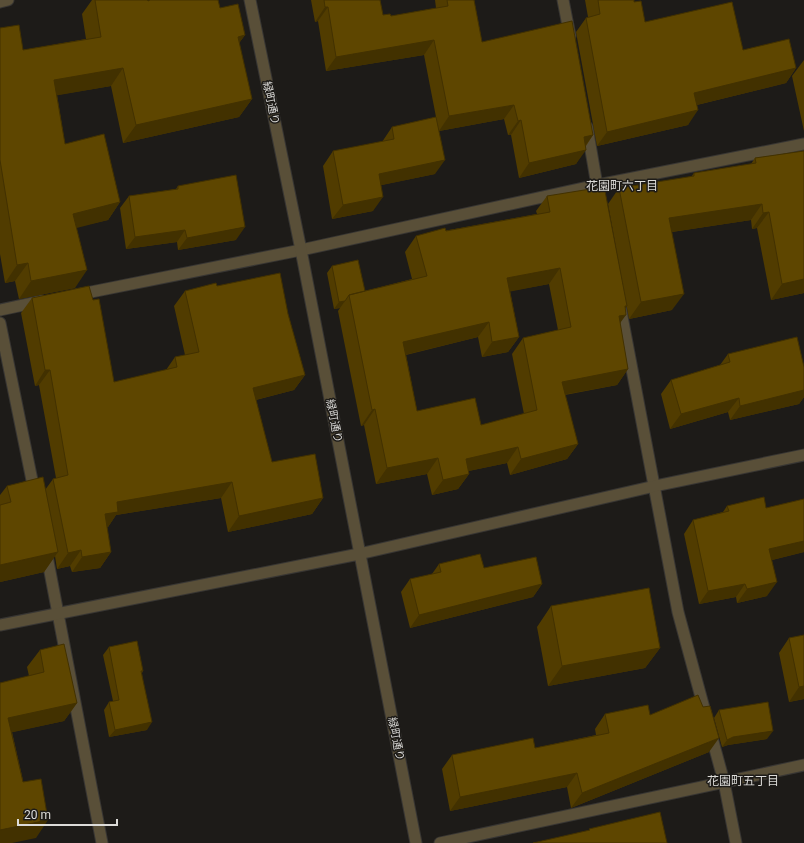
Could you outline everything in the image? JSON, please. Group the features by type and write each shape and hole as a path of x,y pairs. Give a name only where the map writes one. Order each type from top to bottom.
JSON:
{"street":[{"path":"0,2 8,0"},
{"name":"緑町通り","path":"250,0 301,250 416,843"},
{"path":"563,0 572,46"},
{"path":"584,116 603,216"},
{"path":"0,310 301,250 597,185 804,144"},
{"path":"618,293 678,612 724,782 736,843"},
{"path":"0,323 37,503"},
{"path":"0,625 59,612 359,554 655,486 804,455"},
{"path":"45,542 102,843"},
{"path":"440,843 804,765"}],"building":[{"path":"95,0 218,0 220,8 238,4 245,35 238,37 252,99 136,125 123,68 54,80 65,144 104,134 120,202 73,214 87,270 31,281 28,263 17,265 0,160 0,28 19,25 23,50 101,37"},
{"path":"324,0 380,0 383,15 390,14 391,16 448,6 447,0 474,0 482,42 572,21 593,135 584,137 586,150 529,163 521,120 518,121 514,105 449,116 434,40 336,57 328,7 325,7"},
{"path":"598,0 641,1 645,22 732,2 743,50 789,39 796,68 694,93 698,110 607,132 586,18 600,14"},
{"path":"436,117 445,160 379,174 383,197 343,205 333,151 394,139 392,127"},
{"path":"804,151 804,279 782,284 769,212 763,213 762,204 669,218 684,294 641,302 619,188 694,176 694,173 756,163 755,158"},
{"path":"236,175 245,227 187,238 185,230 135,237 129,196 178,189 178,186"},
{"path":"603,187 603,191 605,191 627,306 625,306 626,315 619,316 628,369 562,382 578,444 521,459 518,447 466,459 469,474 443,480 438,458 387,468 375,409 372,410 349,295 427,276 416,236 445,228 446,231 550,212 547,196","holes":["560,268 571,327 523,338 537,410 481,425 475,398 417,411 403,342 489,322 492,342 519,337 507,278"]},
{"path":"358,260 365,291 349,295 345,301 339,302 332,266"},
{"path":"280,273 288,314 305,375 253,388 272,462 315,454 323,498 239,516 232,482 117,502 118,512 105,514 111,552 82,557 81,550 68,553 53,479 68,475 50,370 45,370 32,298 89,286 93,300 99,299 114,382 177,367 175,357 199,352 185,291 216,283 217,286"},
{"path":"797,337 804,367 804,390 740,406 739,398 681,414 671,380 730,362 728,354"},
{"path":"43,477 58,552 0,565 0,505 11,502 7,486"},
{"path":"764,497 766,508 804,499 804,541 769,549 777,582 747,589 745,584 708,591 693,520 729,511 727,506"},
{"path":"480,554 484,568 536,557 542,584 419,615 410,579 441,572 439,564"},
{"path":"649,588 660,648 562,666 551,606"},
{"path":"804,635 804,686 799,687 789,638"},
{"path":"137,641 143,671 141,671 152,722 115,730 109,702 119,700 109,647"},
{"path":"64,644 77,703 8,718 23,782 41,779 48,820 0,830 0,683 44,672 40,650"},
{"path":"698,695 703,707 710,706 719,738 582,793 577,773 460,797 452,755 533,738 535,748 609,733 605,714 648,705 650,715"},
{"path":"768,702 773,731 733,737 727,740 719,710"},
{"path":"660,812 667,843 533,843 590,830 589,829"}],"district":[{"name":"花園町六丁目","path":"622,186"},
{"name":"花園町五丁目","path":"743,781"}]}
